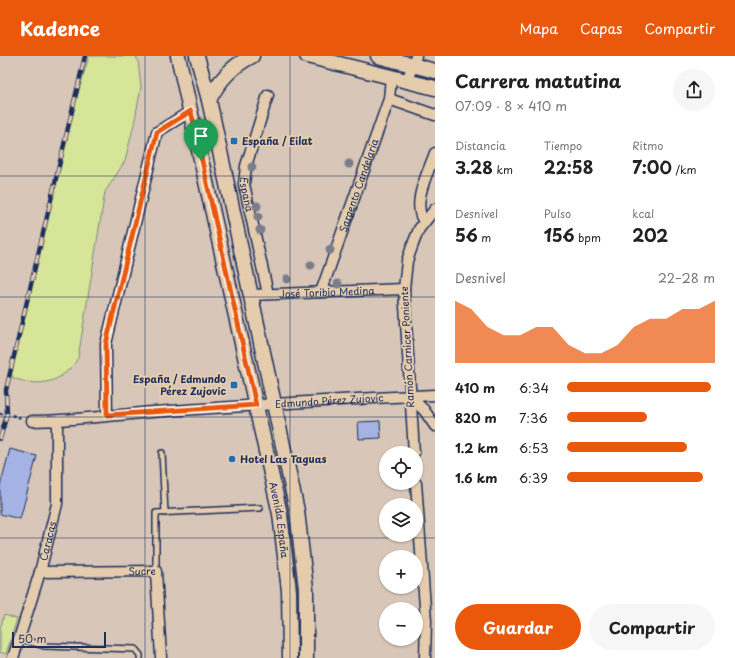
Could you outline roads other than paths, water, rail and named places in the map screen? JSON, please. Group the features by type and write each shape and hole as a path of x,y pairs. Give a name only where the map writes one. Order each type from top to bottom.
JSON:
{"street":[{"name":"Avenida España","path":"178,56 256,405 283,534 289,591 290,658"},
{"name":"Avenida España","path":"197,56 209,100 273,404 289,467 299,523 306,595 306,658"},
{"path":"209,100 222,78 233,67 252,56"},
{"path":"307,56 435,88"},
{"path":"378,56 414,61 435,71"},
{"path":"407,82 414,61"},
{"name":"Sargento Candelaria","path":"321,292 389,99 391,77"},
{"name":"España","path":"268,95 246,166 244,184 268,294"},
{"path":"389,99 435,115"},
{"path":"107,415 106,344 157,132 191,111"},
{"path":"424,222 420,215 419,205 435,153"},
{"name":"Ramón Carnicer Poniente","path":"413,446 409,396 404,289 407,261 419,229 435,209"},
{"name":"José Toribio Medina","path":"251,294 404,289"},
{"name":"Edmundo Pérez Zujovic","path":"32,421 57,421 107,415 435,395"},
{"path":"409,396 424,410 435,426"},
{"name":"Caracas","path":"13,658 40,572 57,504 57,421"},
{"path":"417,490 426,620 432,643 425,658"},
{"name":"Sucre","path":"40,572 156,571 161,658"}],"lane":[{"path":"162,453 165,513"},
{"path":"156,571 156,513 260,508"},
{"path":"19,638 44,646 135,649 140,655 140,658"}],"railway":[{"path":"0,439 7,414 6,390 85,56"}],"place":[{"name":"España / Eilat","path":"234,141"},
{"name":"España / Edmundo Pérez Zujovic","path":"234,385"},
{"name":"Hotel Las Taguas","path":"232,459"}]}
